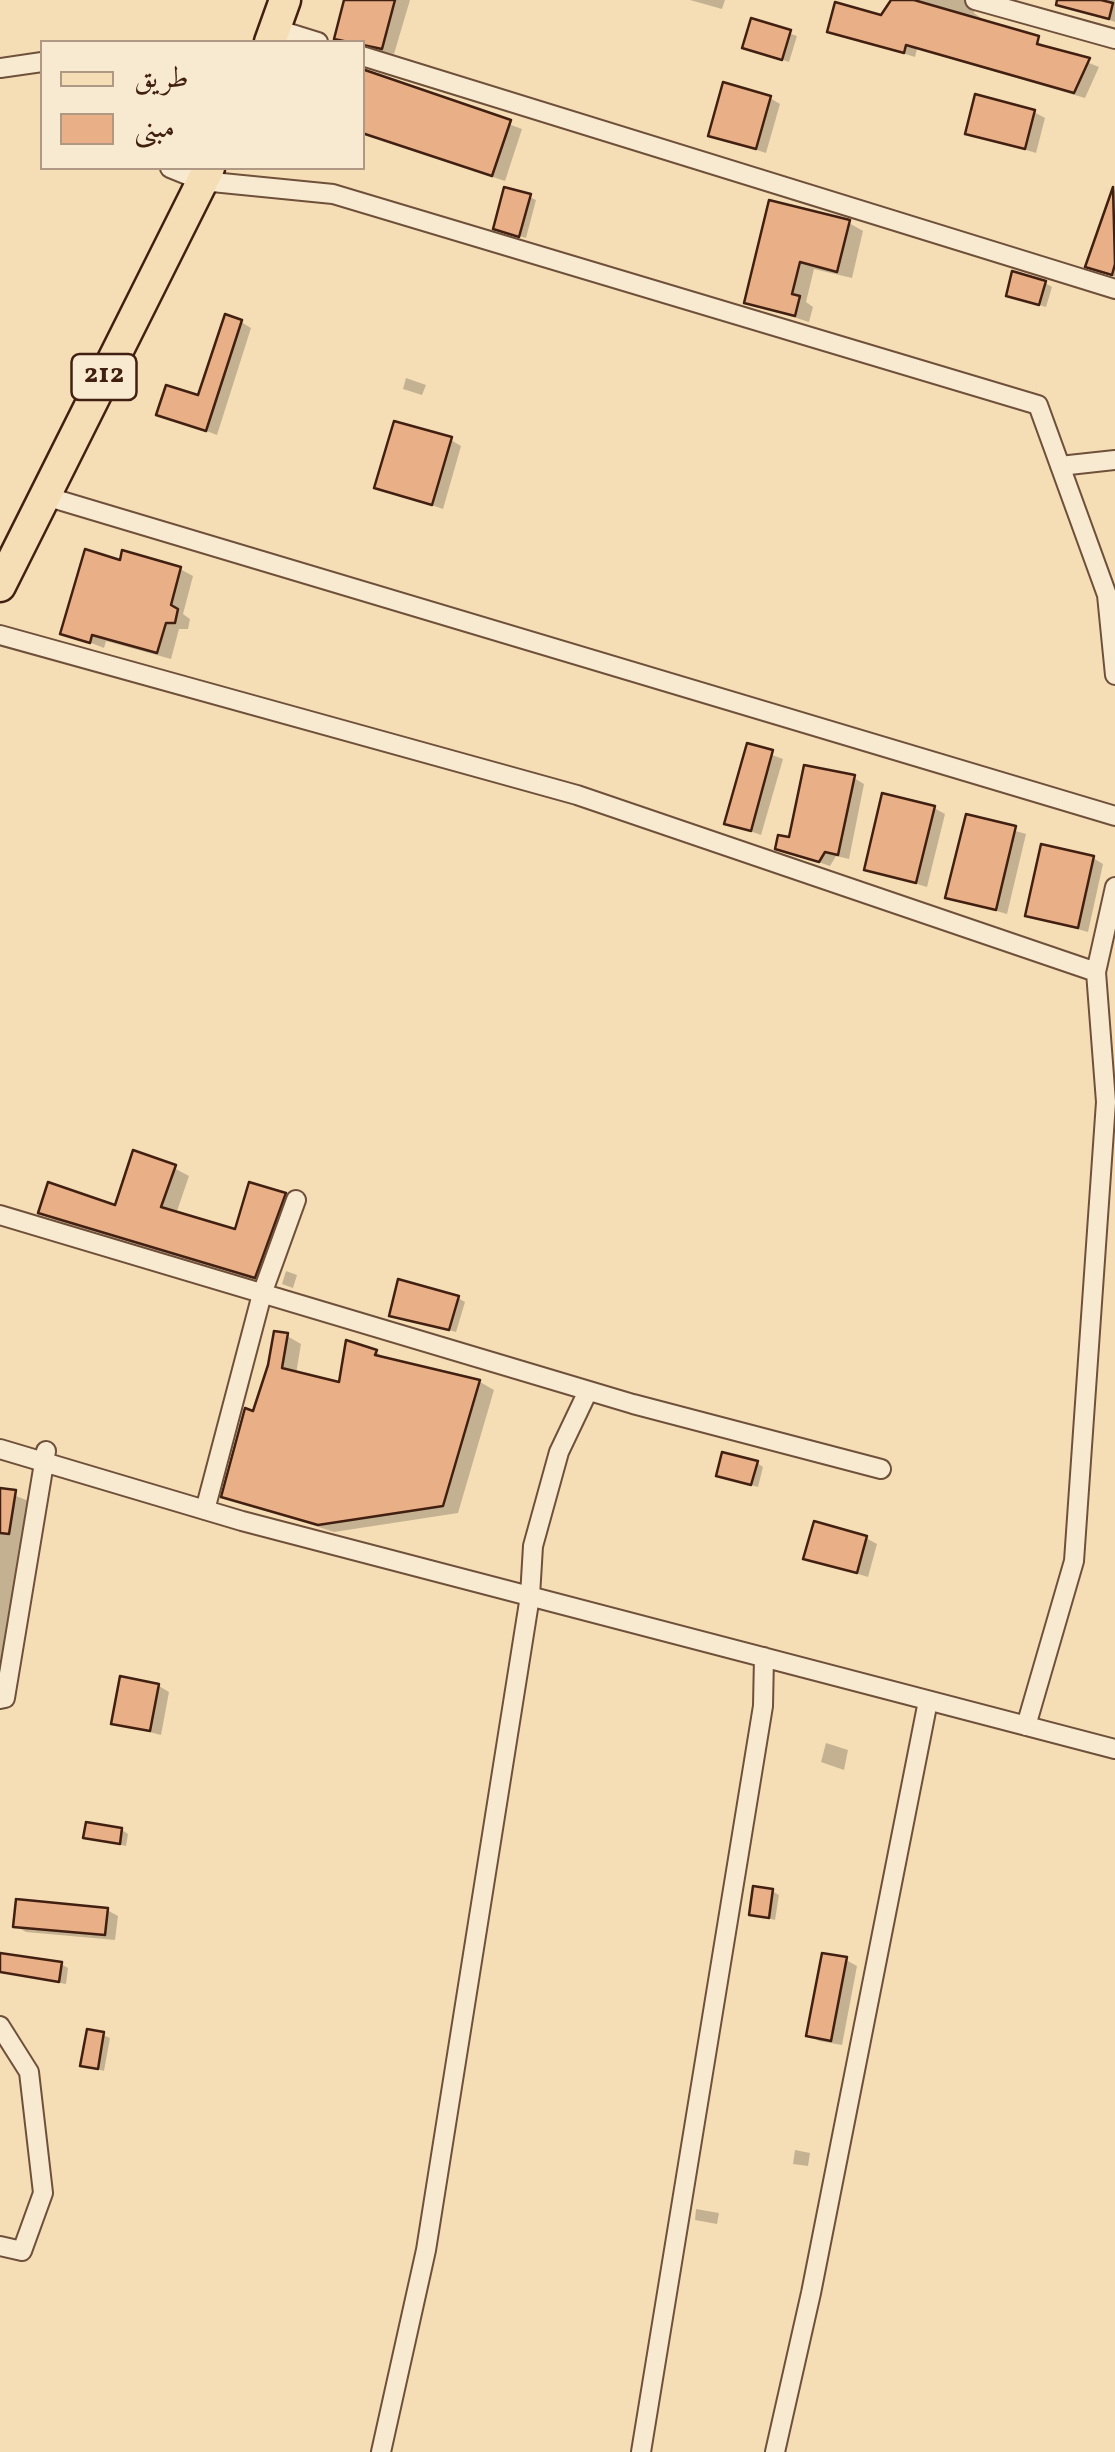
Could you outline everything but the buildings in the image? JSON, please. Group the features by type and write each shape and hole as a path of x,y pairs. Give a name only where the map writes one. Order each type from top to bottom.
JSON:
{"main road":[{"path":"273,36 285,0"},
{"name":"212","path":"0,586 205,174"}],"street":[{"path":"974,0 1115,39"},
{"path":"273,36 303,40"},
{"path":"365,57 1115,289"},
{"path":"0,68 40,62"},
{"path":"205,174 332,194 1038,405 1107,596 1115,675"},
{"path":"1060,466 1115,460"},
{"path":"44,496 1115,816"},
{"path":"0,636 577,795 1096,972"},
{"path":"1026,1726 1074,1561 1106,1102 1096,972 1115,887"},
{"path":"205,1510 262,1294 296,1200"},
{"path":"0,1215 588,1391 881,1469"},
{"path":"381,2452 426,2250 530,1596 534,1546 559,1452 588,1391"},
{"path":"0,1449 45,1456 205,1510 1115,1749"},
{"path":"0,1699 5,1698 45,1456"},
{"path":"641,2452 763,1706 764,1657"},
{"path":"775,2452 811,2292 928,1701"},
{"path":"0,2026 29,2072 43,2192 22,2251 0,2246"}]}
